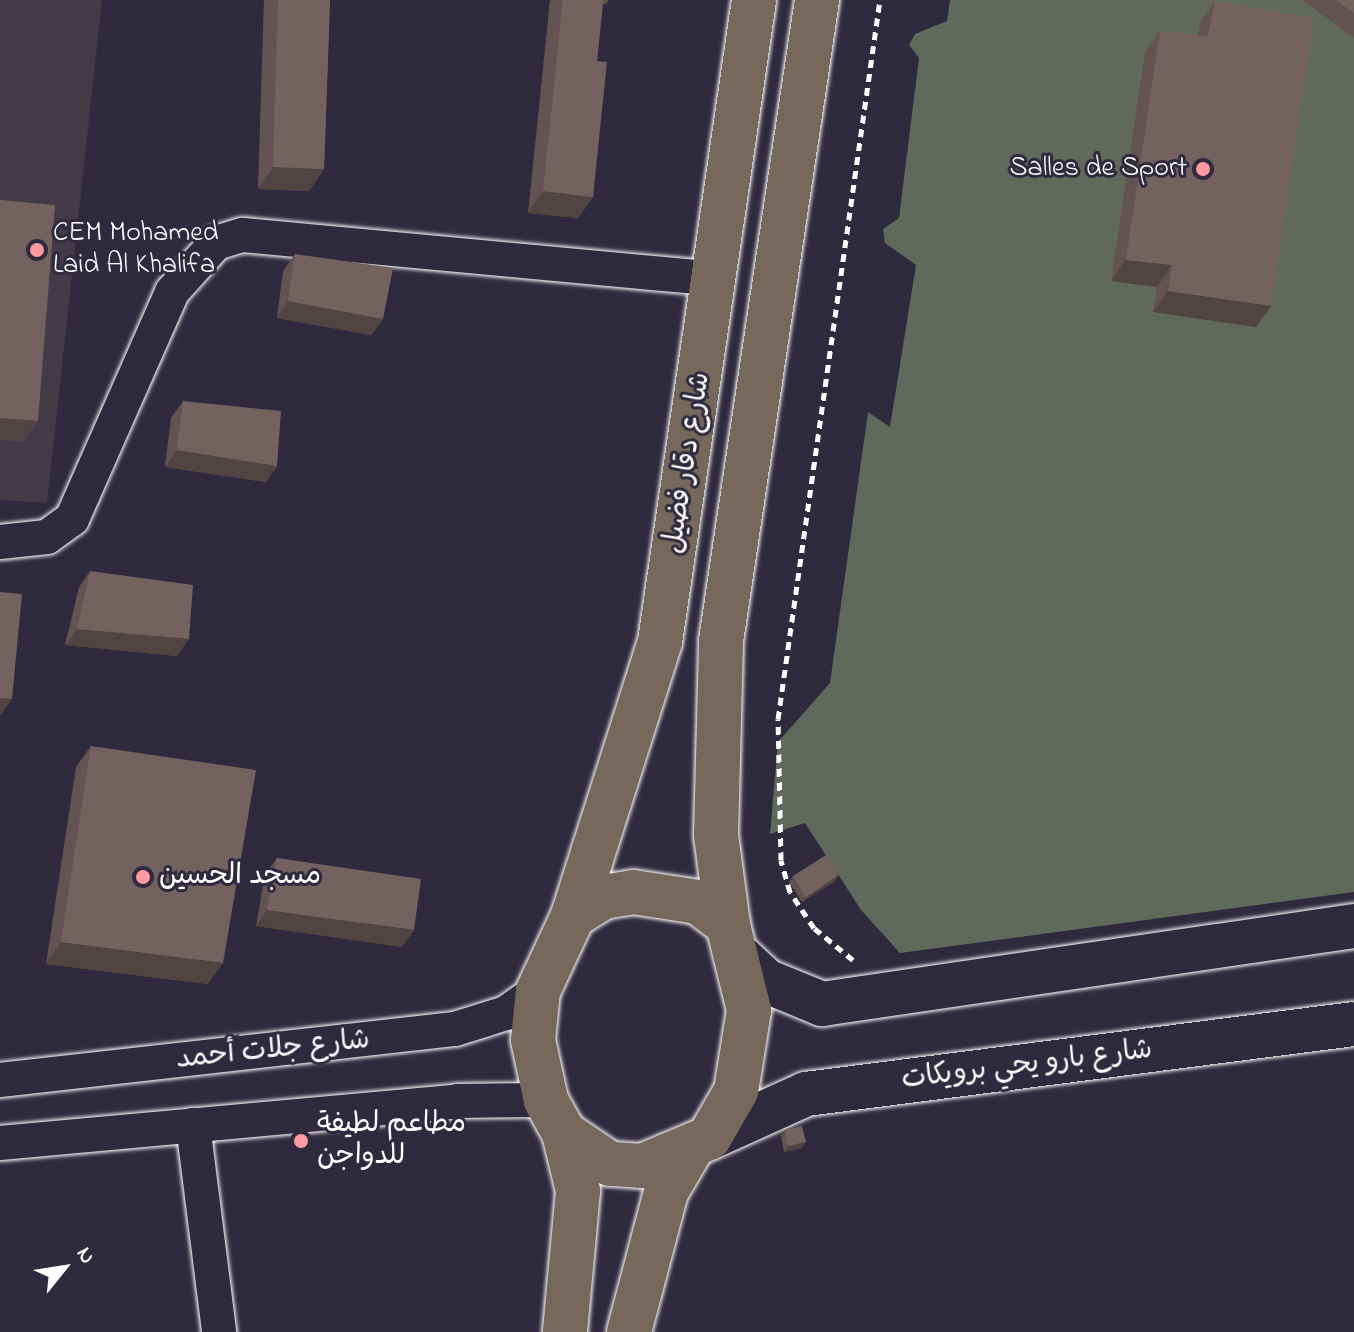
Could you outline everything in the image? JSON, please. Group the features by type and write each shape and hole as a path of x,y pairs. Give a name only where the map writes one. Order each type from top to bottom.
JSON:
{"main road":[{"name":"شارع دقار فضيل","path":"573,916 660,642 754,0"},
{"name":"شارع دقار فضيل","path":"733,940 716,835 721,641 817,0"},
{"path":"565,1332 577,1248 578,1191 533,1040 538,991 573,916 603,897 669,893 698,902 766,981 822,1004 1354,926"},
{"path":"629,1332 650,1240 700,1143 736,1091 746,1051 749,1010 733,940"},
{"name":"شارع بارو يحي برويكات","path":"700,1143 806,1094 1354,1024"},
{"path":"555,1116 610,1164 642,1166 700,1143"}],"street":[{"path":"0,542 47,537 72,519 172,292 216,243 243,235 714,279"},
{"name":"شارع جلات أحمد","path":"0,1080 455,1029 506,1013 538,991"},
{"path":"0,1143 193,1125 555,1116"},
{"path":"193,1125 219,1332"}],"path":[{"path":"859,961 814,928 790,892 781,860 778,719 880,0"}],"shaded area":[{"name":"CEM Mohamed Laid Al Khalifa","path":"0,0 102,0 47,503 0,500"},
{"path":"950,0 1354,0 1354,892 900,953 861,910 805,823 770,834 778,742 830,683 868,412 890,427 916,265 885,243 883,229 899,218 919,58 909,45 915,34 947,21"}],"building":[{"path":"278,0 330,0 324,169 273,167"},
{"path":"563,0 603,0 597,61 607,62 593,197 543,191"},
{"path":"1336,0 1354,0 1354,13"},
{"name":"Salles de Sport","path":"1215,1 1314,18 1271,306 1168,291 1172,265 1126,260 1160,31 1208,36"},
{"path":"0,200 55,205 38,421 0,418"},
{"path":"295,254 393,268 383,319 288,301"},
{"path":"183,401 281,411 277,466 177,450"},
{"path":"90,571 193,585 189,639 77,629"},
{"path":"0,592 22,594 12,699 0,698"},
{"name":"مسجد الحسين","path":"91,746 256,770 223,963 61,942"},
{"path":"826,855 839,875 806,897 793,876"},
{"path":"277,858 421,879 414,930 267,910"},
{"path":"802,1126 806,1142 788,1146 785,1130"}],"place":[{"name":"Salles de Sport","path":"1203,169"},
{"name":"CEM Mohamed Laid Al Khalifa","path":"37,250"},
{"name":"مسجد الحسين","path":"143,877"},
{"name":"مطاعم لطيفة للدواجن","path":"301,1141"}]}
